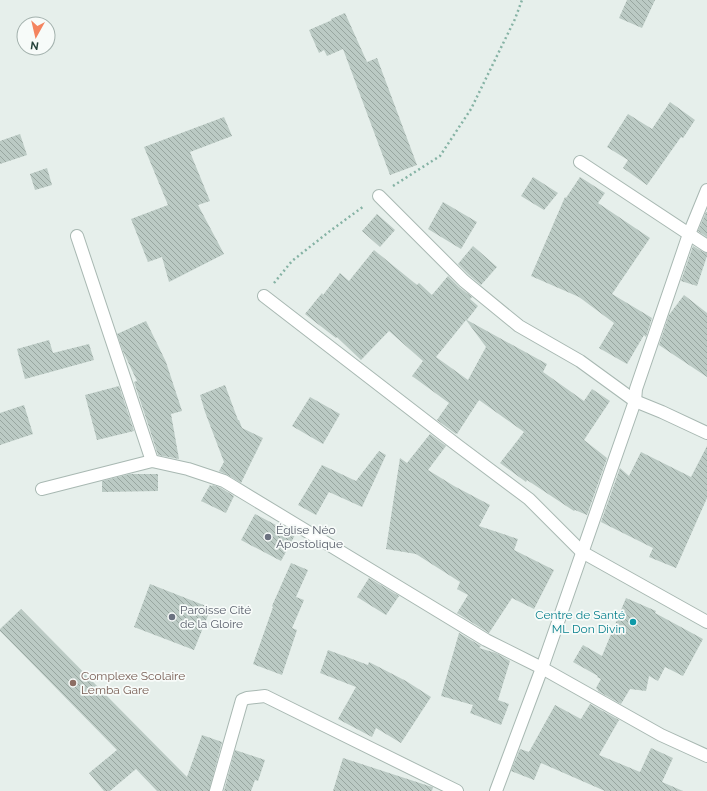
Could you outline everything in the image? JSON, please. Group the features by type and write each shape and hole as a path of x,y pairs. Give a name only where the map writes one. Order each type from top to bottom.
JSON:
{"street":[{"path":"580,162 707,246"},
{"path":"496,791 542,668 635,401 636,389 689,234 707,190"},
{"path":"379,196 464,281 519,326 580,361 635,401 707,433"},
{"path":"77,236 152,461"},
{"path":"264,296 528,499 582,552 707,622"},
{"path":"42,489 152,461 188,469 224,481 486,640 542,668 661,735 707,756"},
{"path":"216,791 242,700 265,696 457,791"}],"path":[{"path":"264,296 292,261 330,231 379,196 440,156 471,109 515,19 522,0"}],"building":[{"path":"627,0 655,0 642,28 619,18"},
{"path":"345,13 367,62 377,58 417,165 390,175 343,49 327,56 324,50 319,53 309,30"},
{"path":"670,102 695,120 647,185 623,168 628,160 607,147 628,114 652,129"},
{"path":"224,117 232,136 190,152 210,201 198,205 224,254 169,282 162,257 148,262 131,219 168,205 144,147"},
{"path":"20,134 27,155 0,164 0,141"},
{"path":"47,168 52,185 35,190 30,174"},
{"path":"533,177 558,193 544,210 521,196"},
{"path":"580,177 605,193 598,203 650,238 612,294 652,318 646,337 644,335 627,364 599,348 614,323 579,297 531,276 565,197 566,198"},
{"path":"443,202 477,222 461,249 428,229"},
{"path":"707,212 707,237 698,231"},
{"path":"377,214 395,230 380,247 362,231"},
{"path":"473,246 497,267 481,285 458,264"},
{"path":"693,246 707,253 697,286 681,281"},
{"path":"374,250 417,285 419,283 432,295 448,276 472,297 470,299 478,306 467,320 547,364 543,372 584,401 592,389 610,401 584,440 607,458 587,515 575,510 574,511 527,480 526,482 500,463 524,432 479,400 457,434 437,420 449,403 412,376 423,361 389,331 361,360 337,337 336,338 305,314 322,293 323,295 340,273 349,281","holes":["466,320 486,347 468,380 436,357"]},
{"path":"684,295 707,313 707,377 659,345 669,315"},
{"path":"146,321 166,362 182,411 171,414 179,459 158,455 134,382 137,381 117,334"},
{"path":"49,340 53,353 89,344 94,360 25,379 17,349"},
{"path":"225,385 242,428 263,438 241,483 219,471 224,462 200,395"},
{"path":"119,386 134,431 97,440 85,395"},
{"path":"310,397 340,414 323,444 292,426"},
{"path":"24,405 33,434 0,445 0,413"},
{"path":"430,434 446,446 428,470 490,505 479,526 518,539 514,550 554,570 534,609 512,598 489,633 457,613 468,595 457,589 460,582 416,554 386,549 400,458 407,463"},
{"path":"707,446 707,498 676,568 649,557 653,548 601,522 620,468 629,476 641,452 691,477"},
{"path":"379,451 386,455 362,507 329,492 316,515 298,505 322,465 356,481"},
{"path":"130,474 158,474 158,491 102,492 102,481"},
{"path":"210,485 221,488 234,496 226,513 201,501"},
{"name":"Église Néo Apostolique","path":"255,514 295,535 281,561 241,540"},
{"path":"291,563 308,570 296,597 304,600 292,628 297,630 282,675 253,664 273,607 272,606"},
{"path":"369,578 399,596 386,615 357,597"},
{"name":"Paroisse Cité de la Gloire","path":"150,584 211,608 194,650 134,627"},
{"path":"626,598 656,611 655,613 703,639 683,676 665,667 658,681 649,676 646,691 630,689 621,704 598,691 596,688 601,679 597,677 598,676 573,662 583,645 602,656"},
{"name":"Complexe Scolaire Lemba Gare","path":"21,609 187,777 202,735 222,742 209,791 157,791 136,769 110,791 104,791 89,773 117,750 0,631 0,629"},
{"path":"459,633 481,646 479,648 496,653 510,661 498,700 509,704 501,725 470,713 473,705 441,696"},
{"path":"328,650 368,665 369,662 406,681 431,697 401,743 376,728 372,737 338,719 356,687 320,673"},
{"path":"590,704 619,720 599,755 640,772 651,748 673,758 662,782 683,791 605,791 541,763 534,780 511,771 520,749 529,752 555,705 581,719"},
{"path":"235,750 265,760 258,781 255,780 251,791 224,791"},
{"path":"343,758 433,787 432,791 333,791"}],"place":[{"name":"Église Néo Apostolique","path":"268,537"},
{"name":"Paroisse Cité de la Gloire","path":"172,617"},
{"name":"Centre de Santé ML Don Divin","path":"633,622"},
{"name":"Complexe Scolaire Lemba Gare","path":"73,683"}]}
